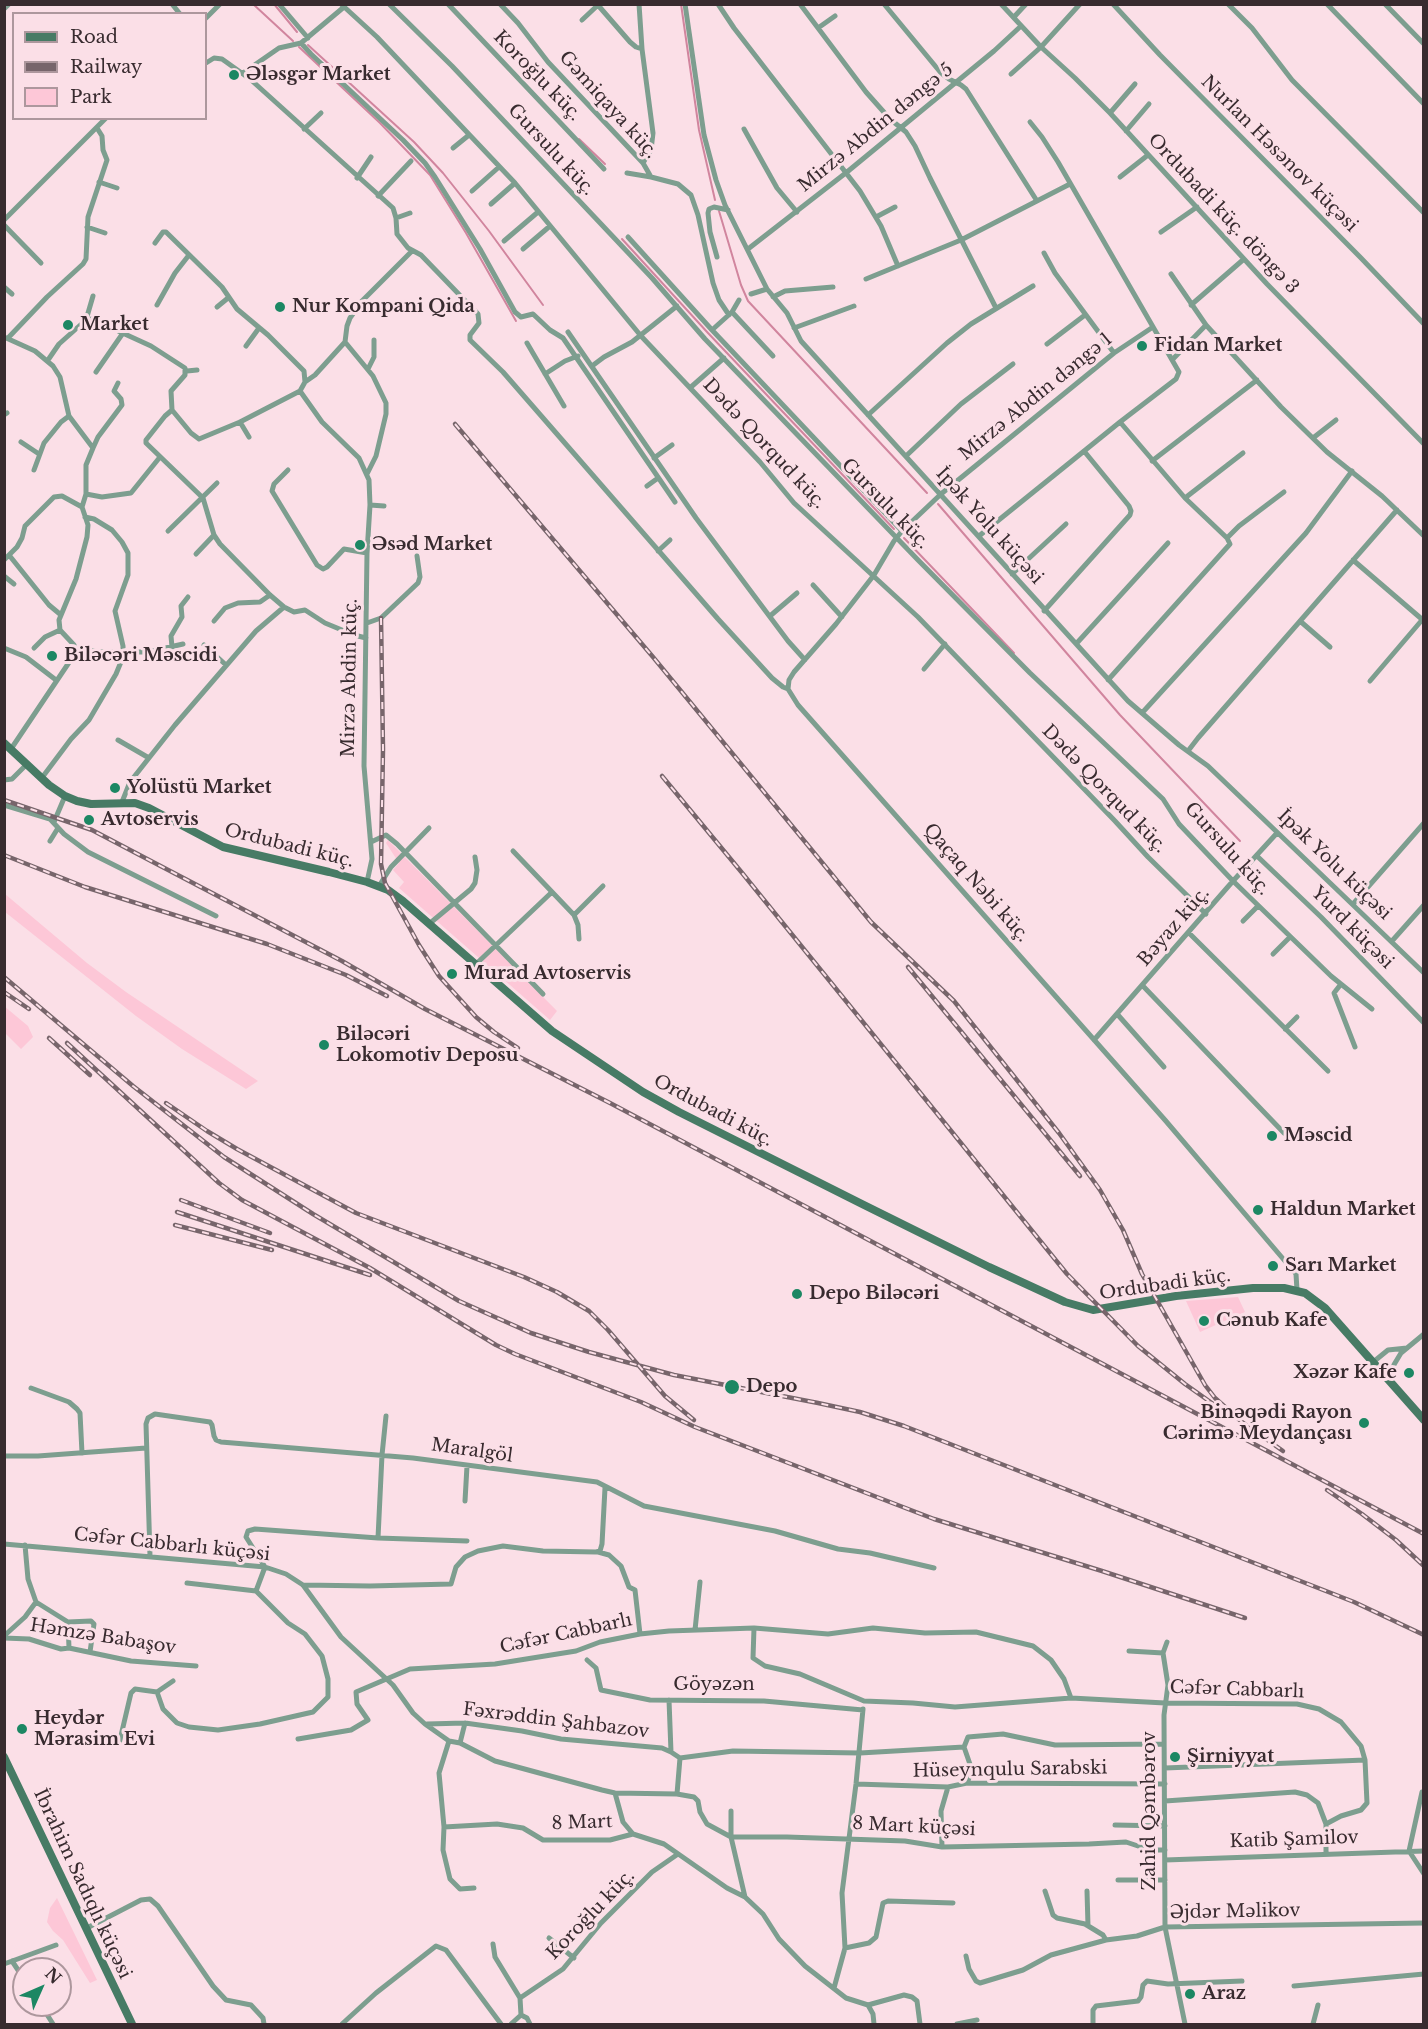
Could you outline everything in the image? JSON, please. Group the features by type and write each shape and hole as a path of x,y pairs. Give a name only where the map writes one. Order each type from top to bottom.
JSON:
{"main road":[{"name":"Ordubadi küç.","path":"8,746 41,779 65,796 91,804 135,803 223,847 379,886 396,896 552,1031 631,1085 925,1235 1065,1302 1094,1310 1197,1293 1266,1287 1297,1290 1312,1296 1424,1420"},
{"name":"İbrahim Sadıqlı küçəsi","path":"4,1757 132,2025"}],"street":[{"path":"4,9 9,4"},
{"path":"207,17 220,4"},
{"path":"279,4 308,38"},
{"name":"Gursulu küç.","path":"389,4 452,66 724,358 896,537 1030,673 1163,799 1179,824 1258,906 1372,1010"},
{"name":"Koroğlu küç.","path":"448,4 604,169"},
{"path":"639,4 642,49 653,133 651,150 643,163"},
{"name":"İpək Yolu küçəsi","path":"685,4 704,135 713,171 728,210 766,289 787,313 808,350 1108,680 1142,713 1208,766 1424,973"},
{"path":"718,4 734,28 847,172 876,217 898,266"},
{"path":"800,4 866,92 915,146 996,308"},
{"path":"884,4 941,74 966,89 1038,201"},
{"name":"Ordubadi küç. döngə 3","path":"1001,4 1041,47 1110,113 1244,259 1424,444"},
{"path":"1014,17 1026,4"},
{"path":"1011,74 1041,47 1080,4"},
{"name":"Nurlan Həsənov küçəsi","path":"1113,4 1168,64 1424,324"},
{"path":"1228,4 1252,28 1292,80 1424,213"},
{"path":"1327,4 1424,104"},
{"path":"1385,4 1424,44"},
{"name":"Gəmiqaya küç.","path":"501,5 548,62 643,163 651,177 678,184 691,195 699,215 718,300 773,356"},
{"path":"582,20 598,5 630,42 642,49"},
{"path":"243,73 279,48 301,43 342,6"},
{"name":"Dədə Qorqud küç.","path":"342,6 377,37 514,183 641,336 760,462 794,503 874,575 945,644 1148,857 1206,914"},
{"path":"818,28 835,16"},
{"name":"Mirzə Abdin dəngə 5","path":"748,249 847,172 1021,26"},
{"path":"301,43 403,140 430,170 480,249 515,312 521,317 531,314 536,316 550,330 563,338 675,502"},
{"path":"187,370 171,391 172,410 183,425 199,439 240,422 300,391 305,382 315,375 345,342 348,326 355,311 412,250 397,234 393,208 243,73 222,59 214,58 207,62"},
{"path":"1110,113 1135,84"},
{"path":"1126,131 1149,104"},
{"path":"304,129 321,112"},
{"path":"4,220 104,120"},
{"path":"979,536 1176,379 1179,372 1051,150 1030,122"},
{"path":"93,448 69,416 60,377 48,360 35,351 6,338 83,264 86,256 91,204 107,158 103,150 102,136 97,128"},
{"path":"744,129 777,188 796,212"},
{"path":"453,148 469,135"},
{"path":"1120,177 1148,155"},
{"path":"357,178 371,157"},
{"path":"378,196 411,161"},
{"path":"472,191 499,167"},
{"path":"627,173 651,177"},
{"path":"99,182 117,188"},
{"path":"491,204 514,183"},
{"path":"866,279 961,240 1070,184"},
{"path":"717,257 710,232 708,213 709,209 714,207 728,210"},
{"path":"876,217 895,207"},
{"path":"1161,232 1197,207"},
{"path":"504,241 538,212"},
{"path":"396,218 410,213"},
{"path":"4,225 41,264"},
{"path":"523,249 550,226"},
{"path":"87,227 105,233"},
{"path":"155,243 163,232 166,232 222,288 237,309 304,371 305,382"},
{"path":"628,237 712,330 903,531"},
{"name":"Qaçaq Nəbi küç.","path":"412,250 422,255 478,314 479,323 470,335 470,340 503,372 772,678 788,689 798,705 1165,1120 1296,1274 1297,1290"},
{"path":"1044,254 1084,315 1113,353"},
{"path":"157,305 175,273 189,255"},
{"path":"1191,305 1244,259"},
{"path":"1171,274 1206,325 1313,438 1424,536"},
{"path":"868,416 947,342 1033,286"},
{"path":"4,287 12,294"},
{"path":"773,297 785,291 833,287"},
{"path":"751,294 766,289"},
{"path":"48,360 59,344 86,320 93,296"},
{"path":"217,307 228,298"},
{"path":"712,330 730,314 739,300"},
{"path":"592,366 641,336 677,306"},
{"path":"794,328 854,306"},
{"path":"1047,344 1084,315"},
{"path":"86,320 92,319 123,333 171,358 187,370 197,370"},
{"path":"1172,360 1206,325"},
{"name":"Mirzə Abdin dəngə 1","path":"941,494 1113,353 1153,327"},
{"path":"246,346 259,328"},
{"path":"567,332 696,518 788,642 805,660"},
{"path":"96,372 123,333"},
{"path":"368,369 374,357 374,340"},
{"name":"Mirzə Abdin küç.","path":"345,342 368,369 384,397 386,408 376,456 367,474"},
{"path":"527,343 564,406"},
{"path":"545,374 569,359 583,354"},
{"path":"691,387 724,358"},
{"path":"906,456 961,404 1013,364"},
{"path":"1152,460 1257,380"},
{"path":"118,383 114,391 121,399 122,405 98,437 86,465 86,494 82,507 88,525 87,537 76,579 61,615 60,630 76,650 148,652 183,644"},
{"name":"Mirzə Abdin küç.","path":"300,391 322,422 358,458 367,474 370,488 364,766 372,859 367,882"},
{"path":"172,410 147,440 148,447 203,498 214,535 220,544 284,607 294,612 305,610 325,623 366,638"},
{"path":"34,470 46,439 69,416"},
{"path":"1313,438 1336,420"},
{"path":"240,422 249,437"},
{"path":"1108,680 1229,547 1227,538 1185,498 1120,422"},
{"path":"21,442 39,454"},
{"path":"654,458 672,445"},
{"path":"1044,611 1130,515 1131,511 1084,451"},
{"path":"1185,498 1243,453"},
{"path":"86,494 102,497 130,492 160,457"},
{"path":"288,470 274,484 272,491 317,566 323,569 327,567 344,549 367,553"},
{"path":"1142,713 1306,533 1352,471"},
{"path":"647,486 658,478"},
{"path":"168,531 217,483"},
{"path":"1227,538 1239,526 1284,492"},
{"path":"788,689 791,676 842,617 874,575 896,537 941,494"},
{"path":"61,615 49,605 7,557 17,547 25,526 54,497 62,496 82,507"},
{"path":"370,505 384,506"},
{"path":"1188,751 1397,510"},
{"path":"41,779 70,738 89,720 123,661 115,611 128,575 128,553 112,530 94,519 86,518"},
{"path":"1012,574 1066,524"},
{"path":"196,554 214,535"},
{"path":"658,551 670,540"},
{"path":"1076,644 1168,543"},
{"path":"367,623 381,618 418,584 420,577 417,556"},
{"path":"1353,560 1423,621 1370,681"},
{"path":"4,576 14,584"},
{"path":"813,585 842,617"},
{"path":"770,616 797,593"},
{"path":"214,621 225,608 243,602 260,602 270,595"},
{"path":"172,647 171,636 182,617 181,606 188,597"},
{"path":"122,802 130,782 226,665 256,631 284,607"},
{"path":"1300,621 1330,647"},
{"path":"34,648 45,637 60,630"},
{"path":"924,669 945,644"},
{"path":"204,645 226,665"},
{"path":"4,648 26,657 56,680"},
{"path":"8,746 74,656 76,650"},
{"path":"118,740 149,758"},
{"path":"4,780 12,778 26,765"},
{"path":"50,840 65,796"},
{"path":"4,805 45,817 88,852 216,916"},
{"path":"1353,904 1424,823"},
{"path":"379,886 391,867 429,828"},
{"name":"Bəyaz küç.","path":"1094,1040 1277,833"},
{"path":"371,843 386,835 543,993"},
{"path":"513,851 574,915 578,925 579,939"},
{"name":"Yurd küçəsi","path":"1257,856 1321,917 1424,1023"},
{"path":"429,924 455,904 475,883 477,870 475,857"},
{"path":"574,915 603,886"},
{"path":"476,965 552,892"},
{"path":"1392,941 1424,905"},
{"path":"1243,921 1258,906"},
{"path":"1189,933 1328,1071"},
{"path":"1273,954 1290,937"},
{"path":"1341,984 1334,993 1355,1047"},
{"path":"1143,986 1284,1133"},
{"path":"1118,1015 1164,1067"},
{"path":"1285,1029 1297,1017"},
{"path":"1386,1378 1397,1359 1424,1334"},
{"path":"1372,1363 1389,1350 1407,1348"},
{"path":"31,1388 69,1402 77,1409 80,1413 82,1453"},
{"name":"Maralgöl","path":"150,1556 146,1424 148,1418 155,1414 210,1422 213,1436 221,1442 382,1455 597,1482 644,1506 775,1531 838,1549 870,1553 934,1568"},
{"path":"378,1538 386,1416"},
{"path":"4,1456 38,1456 146,1448"},
{"path":"465,1501 467,1466"},
{"path":"596,1552 600,1551 602,1544 605,1488"},
{"path":"256,1591 265,1567 246,1537 248,1531 255,1529 378,1538 467,1541"},
{"name":"Cəfər Cabbarlı küçəsi","path":"4,1544 265,1567 285,1574 303,1585 341,1636 387,1680 413,1713 425,1725 449,1741 460,1743 495,1761 615,1792"},
{"path":"25,1545 28,1579 36,1602 68,1622 91,1621 94,1624 90,1652"},
{"path":"303,1585 451,1584 456,1567 465,1557 478,1551 503,1546 543,1551 596,1552 609,1555 621,1566 627,1583 636,1595 640,1634"},
{"path":"695,1630 700,1582"},
{"path":"157,1692 163,1708 177,1723 189,1728 218,1730 260,1724 313,1712 328,1696 328,1679 322,1656 305,1634 288,1623 256,1591 187,1583"},
{"path":"4,1637 25,1617 36,1602"},
{"path":"68,1622 69,1648"},
{"name":"Cəfər Cabbarlı","path":"754,1628 753,1658 765,1666 800,1674 864,1701 913,1702 955,1707 1071,1698 1164,1703 1297,1704 1319,1709 1341,1722 1361,1746 1365,1760 1367,1803 1361,1810 1341,1816 1326,1824"},
{"name":"Cəfər Cabbarlı","path":"298,1740 351,1730 368,1720 357,1704 356,1692 410,1669 495,1664 576,1651 600,1642 640,1634 695,1630 754,1628 828,1634 873,1628 925,1633 976,1632 1033,1647 1050,1660 1065,1679 1071,1698"},
{"name":"Həmzə Babaşov","path":"4,1637 29,1639 61,1649 69,1648 131,1661 196,1666"},
{"path":"1129,1652 1163,1653 1167,1642"},
{"name":"Zahid Qəmbərov","path":"1163,1653 1168,1685 1164,1703 1165,1927 1185,2025"},
{"name":"Göyəzən","path":"586,1660 596,1668 601,1690 650,1700 764,1701 863,1710"},
{"path":"119,1744 131,1692 135,1689 157,1692 173,1681"},
{"path":"669,1700 671,1752"},
{"path":"834,1988 844,1948 842,1893 860,1753 864,1701"},
{"path":"460,1743 465,1723"},
{"name":"Fəxrəddin Şahbazov","path":"425,1725 465,1723 561,1739 662,1748 680,1758"},
{"path":"968,1783 972,1770 964,1747 968,1737 1003,1734 1055,1745 1164,1743"},
{"path":"449,1741 439,1773 444,1827 443,1850 450,1879 460,1889 474,1888"},
{"path":"677,1794 680,1758 733,1751 860,1753 964,1747"},
{"path":"1165,1768 1365,1760"},
{"name":"Hüseynqulu Sarabski","path":"856,1784 948,1787 968,1783 1165,1784"},
{"path":"942,1847 941,1811 948,1787"},
{"path":"731,1837 707,1824 700,1812 698,1801 694,1797 677,1794 615,1792 622,1822 633,1834 664,1844 727,1888 745,1897 763,1914 779,1940 805,1966 846,1998 868,2005 904,1995 917,2001 920,2025"},
{"path":"1165,1801 1295,1792 1307,1795 1318,1803 1326,1824 1326,1854"},
{"path":"1422,1792 1409,1851 1424,1874"},
{"path":"731,1811 731,1837 745,1897"},
{"name":"8 Mart","path":"444,1827 497,1824 523,1828 543,1839 610,1840 633,1834"},
{"path":"1115,1825 1165,1826"},
{"name":"8 Mart küçəsi","path":"731,1837 848,1838 905,1841 942,1847 1125,1842 1150,1850 1165,1850"},
{"name":"Katib Şamilov","path":"1166,1860 1424,1851"},
{"name":"Koroğlu küç.","path":"520,1998 563,1969 601,1923 652,1872 678,1854"},
{"path":"1119,1880 1165,1880"},
{"path":"1045,1890 1053,1915 1088,1926 1103,1935 1106,1940"},
{"path":"1087,1891 1088,1926"},
{"path":"87,1928 141,1900 150,1899 158,1906 213,1986 226,2000 250,2005 262,2018 264,2025"},
{"path":"844,1948 869,1943 876,1937 883,1903 888,1901 953,1903"},
{"name":"Əjdər Məlikov","path":"966,1956 969,1970 976,1982 980,1983 1023,1970 1051,1955 1106,1940 1137,1936 1165,1927 1424,1923"},
{"path":"549,1938 574,1958"},
{"path":"493,1944 495,1957 520,1998 521,2015 511,2025"},
{"path":"23,1957 56,1945"},
{"path":"342,2025 376,1993 436,1946 446,1950 501,2025"},
{"path":"4,1964 12,1961"},
{"path":"1294,1986 1424,1974"},
{"path":"1093,2025 1093,2010 1096,2006 1138,2001 1142,1997 1143,1985 1147,1981 1168,1984 1242,1981"},
{"path":"868,2005 873,2014 874,2025"},
{"path":"1313,2025 1318,2005"},
{"path":"521,2015 527,2018 530,2025"},
{"path":"957,2025 977,2020"}],"green space":[{"path":"388,840 557,1011 550,1020 399,888 404,882 393,870 399,863 386,843"},
{"path":"5,894 87,963 126,992 258,1081 246,1089 182,1049 136,1016 5,912"},
{"path":"4,1006 28,1026 33,1037 21,1049 5,1033"},
{"path":"1238,1297 1245,1312 1200,1332 1186,1301"},
{"path":"57,1898 97,1980 90,1983 63,1940 47,1922 50,1908"}],"waterway":[{"path":"253,4 293,41"},
{"path":"274,4 297,32"},
{"path":"681,4 699,130 715,200"},
{"path":"308,45 414,142 443,173 543,305"},
{"path":"299,47 380,123 430,175 516,321"},
{"path":"579,139 605,164"},
{"path":"719,211 748,301 927,493"},
{"path":"622,239 894,529"},
{"path":"938,504 1120,715 1240,841"},
{"path":"904,538 1014,653"}],"railway":[{"path":"455,424 653,657 871,922 954,1001 1059,1133 1100,1190 1123,1230 1142,1274 1205,1385 1215,1398 1242,1422 1283,1451"},
{"path":"381,618 383,749 381,864 385,883 439,976 476,1017 518,1048"},
{"path":"662,776 1067,1274 1138,1346 1216,1406"},
{"path":"4,800 92,830 342,961 425,1009 610,1103 1424,1534"},
{"path":"4,855 85,887 267,944 346,975 387,996"},
{"path":"908,967 1080,1176"},
{"path":"4,977 133,1086 224,1157 313,1214 459,1301 531,1333 589,1352 674,1375 860,1412 904,1426 1354,1602 1424,1635"},
{"path":"4,992 29,1009"},
{"path":"49,1038 90,1075"},
{"path":"67,1043 219,1183 242,1200 370,1268 496,1345 641,1402 695,1427 934,1519 1245,1618"},
{"path":"166,1103 237,1149 356,1213 524,1277 557,1292 589,1311 665,1396 694,1420"},
{"path":"181,1200 270,1233"},
{"path":"177,1212 370,1275"},
{"path":"175,1225 272,1250"},
{"path":"1327,1490 1396,1540 1424,1566"}],"place":[{"name":"Ələsgər Market","path":"234,75"},
{"name":"Nur Kompani Qida","path":"280,307"},
{"name":"Market","path":"68,325"},
{"name":"Fidan Market","path":"1142,346"},
{"name":"Əsəd Market","path":"360,545"},
{"name":"Biləcəri Məscidi","path":"52,656"},
{"name":"Yolüstü Market","path":"115,788"},
{"name":"Avtoservis","path":"89,820"},
{"name":"Murad Avtoservis","path":"452,974"},
{"name":"Biləcəri Lokomotiv Deposu","path":"324,1045"},
{"name":"Məscid","path":"1272,1136"},
{"name":"Haldun Market","path":"1258,1210"},
{"name":"Sarı Market","path":"1273,1266"},
{"name":"Depo Biləcəri","path":"797,1294"},
{"name":"Cənub Kafe","path":"1204,1321"},
{"name":"Xəzər Kafe","path":"1409,1373"},
{"name":"Depo","path":"732,1387"},
{"name":"Binəqədi Rayon Cərimə Meydançası","path":"1364,1423"},
{"name":"Heydər Mərasim Evi","path":"22,1729"},
{"name":"Şirniyyat","path":"1175,1757"},
{"name":"Araz","path":"1190,1994"}]}
